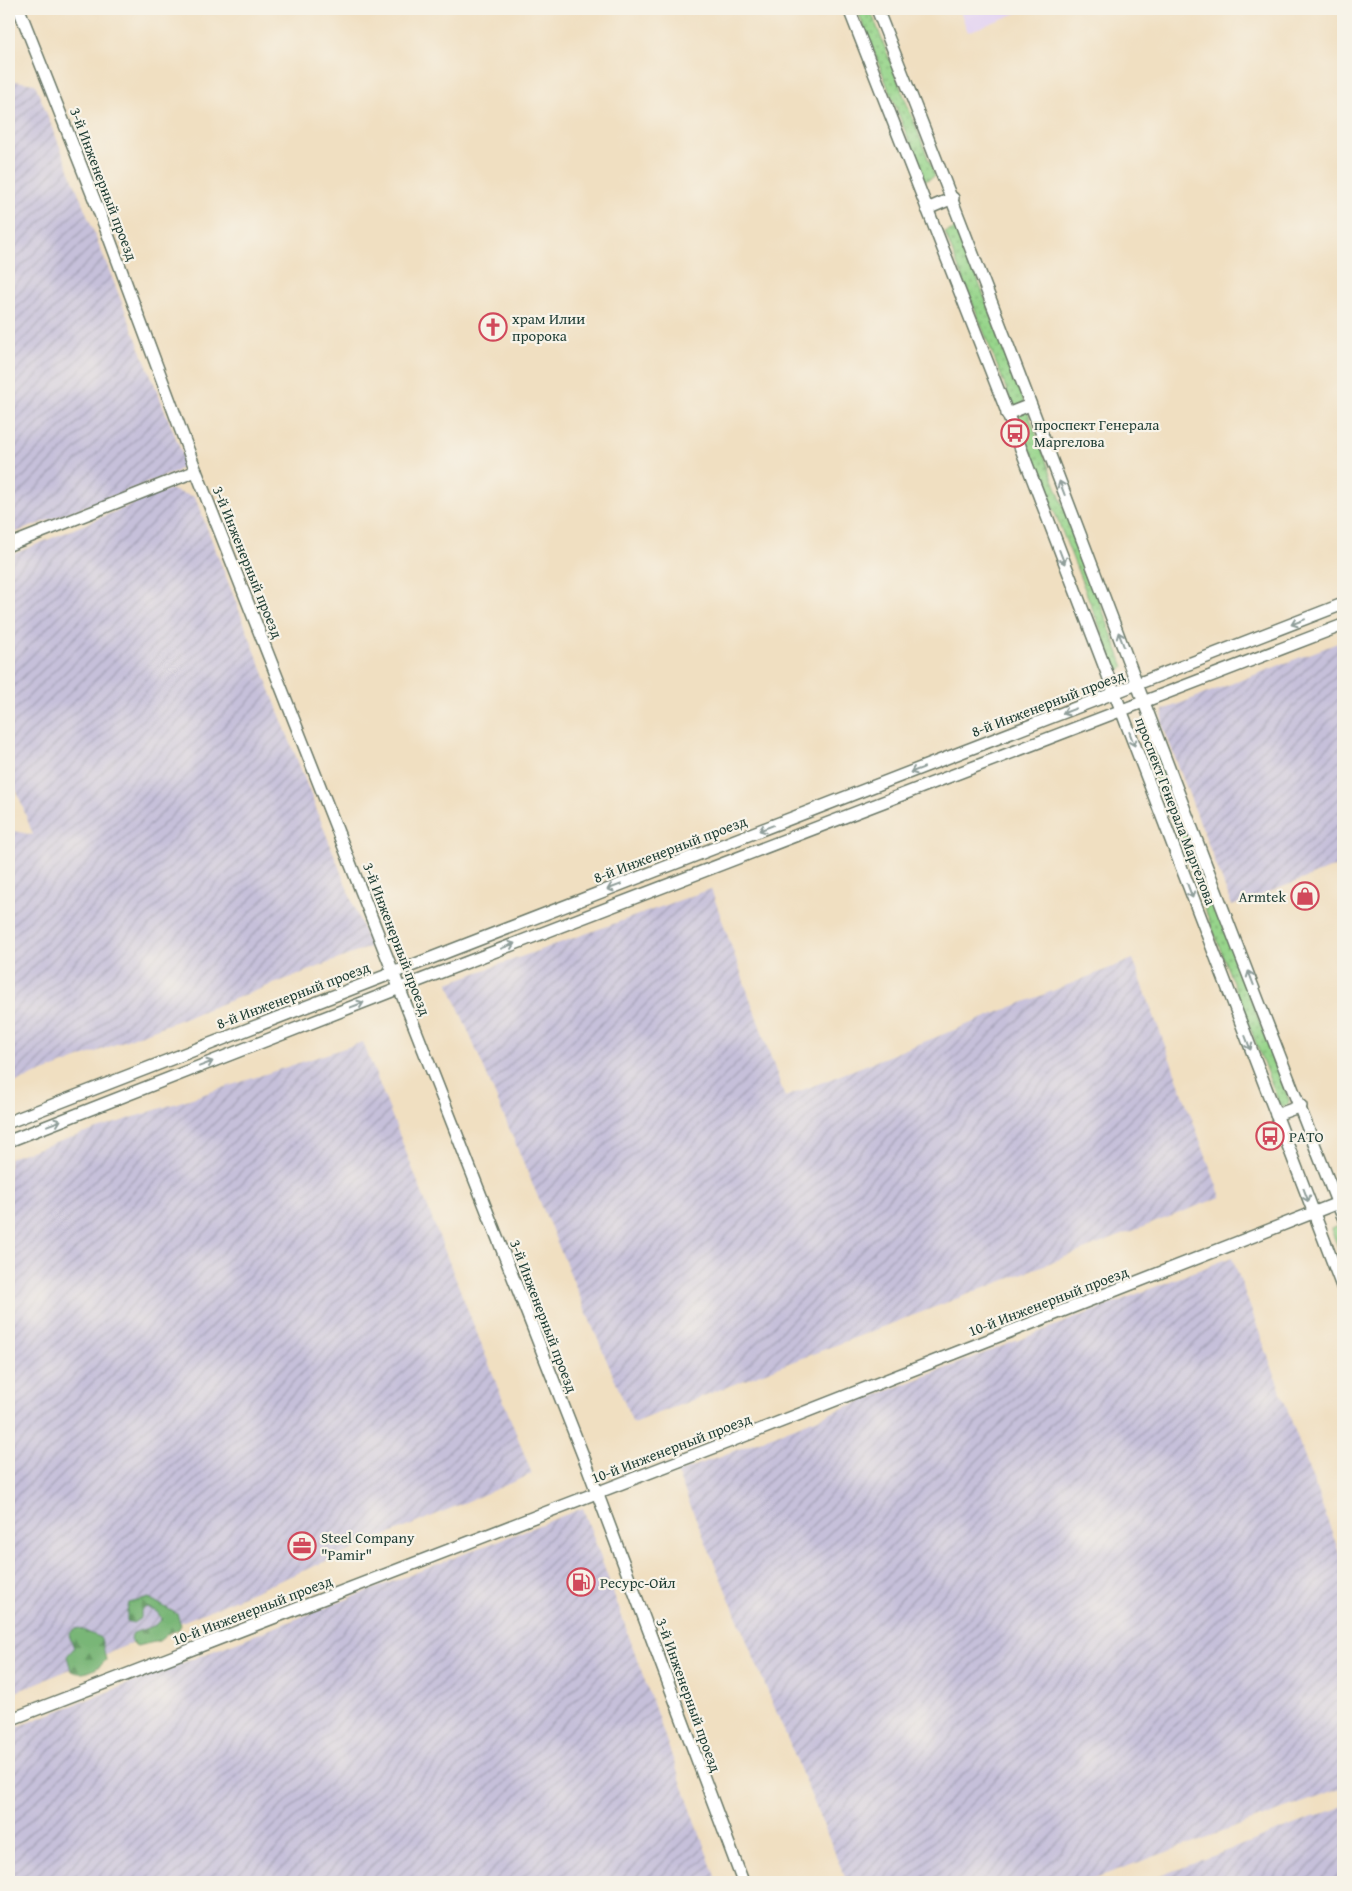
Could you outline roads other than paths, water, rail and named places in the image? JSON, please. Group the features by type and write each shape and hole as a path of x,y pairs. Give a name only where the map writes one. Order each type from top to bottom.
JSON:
{"street":[{"name":"3-й Инженерный проезд","path":"18,9 104,224 196,471 597,1493 743,1882"},
{"name":"проспект Генерала Маргелова","path":"849,9 1007,414 1343,1289"},
{"name":"проспект Генерала Маргелова","path":"877,9 953,198 1029,402 1300,1106 1340,1202 1343,1217"},
{"path":"927,209 953,198"},
{"path":"1007,414 1029,402"},
{"path":"9,545 196,471"},
{"name":"8-й Инженерный проезд","path":"9,1122 1343,604"},
{"path":"9,1141 400,988 1343,625"},
{"path":"1196,662 1203,679"},
{"path":"524,921 530,938"},
{"path":"1276,1115 1300,1106"},
{"name":"10-й Инженерный проезд","path":"9,1720 597,1493 1340,1202"}],"place":[{"name":"храм Илии пророка","path":"493,327"},
{"name":"проспект Генерала Маргелова","path":"1015,433"},
{"name":"Armtek","path":"1305,896"},
{"name":"РАТО","path":"1270,1136"},
{"name":"Steel Company \"Pamir\"","path":"302,1546"},
{"name":"Ресурс-Ойл","path":"581,1582"}]}
